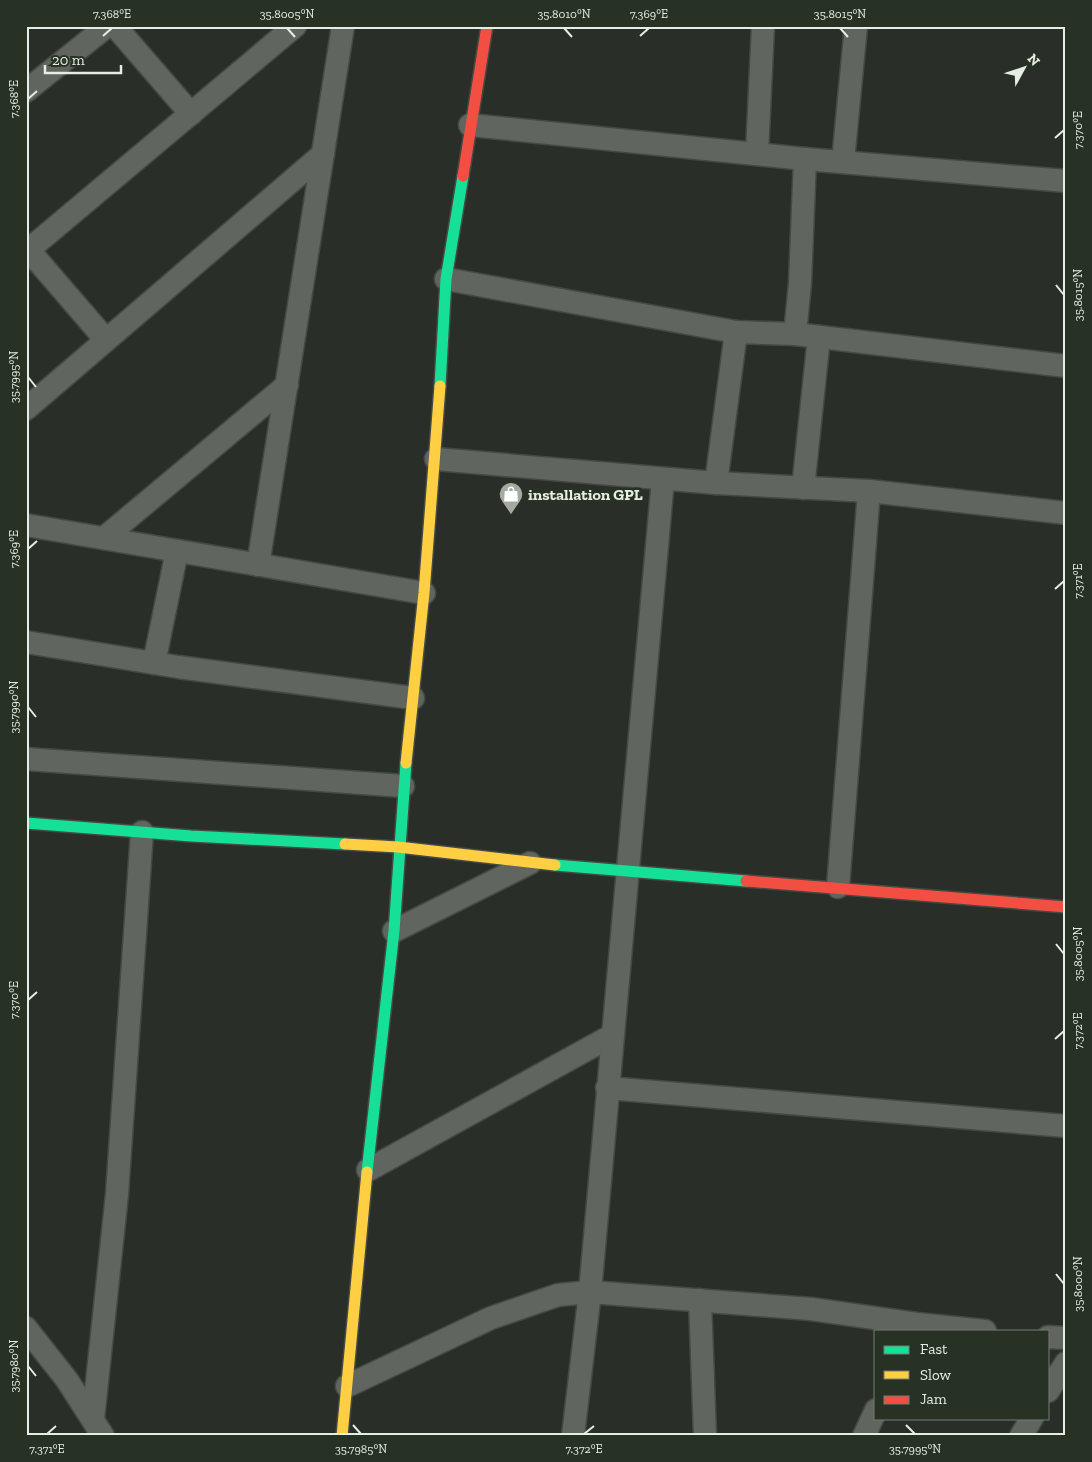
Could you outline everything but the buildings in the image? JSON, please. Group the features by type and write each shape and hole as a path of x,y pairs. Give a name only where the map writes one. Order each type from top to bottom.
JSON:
{"main road":[{"path":"342,1436 394,931 403,786 424,593 436,459 446,279 470,125 488,26"},
{"path":"26,823 142,832 398,847 530,863 627,872 838,887 1066,907"}],"street":[{"path":"26,91 107,26"},
{"path":"115,26 191,114"},
{"path":"106,340 27,250 295,26"},
{"path":"258,565 343,26"},
{"path":"757,152 763,26"},
{"path":"843,161 856,26"},
{"path":"470,125 757,152 805,159 1066,181"},
{"path":"26,409 323,154"},
{"path":"795,334 800,283 805,159"},
{"path":"446,279 736,332 795,334 1066,366"},
{"path":"716,484 736,332"},
{"path":"803,488 819,337"},
{"path":"104,538 287,385"},
{"path":"436,459 716,484 869,491 1066,513"},
{"path":"573,1436 590,1292 663,479"},
{"path":"838,887 869,491"},
{"path":"26,525 424,593"},
{"path":"154,663 177,551"},
{"path":"26,642 154,663 413,698"},
{"path":"26,759 403,786"},
{"path":"98,1427 117,1194 142,832"},
{"path":"394,931 530,863"},
{"path":"368,1170 613,1035"},
{"path":"608,1088 1066,1126"},
{"path":"347,1386 491,1318 558,1295 590,1292 811,1308 916,1328 962,1330"},
{"path":"700,1300 705,1436"},
{"path":"26,1328 67,1380 98,1427"},
{"path":"1050,1337 1066,1338"},
{"path":"1050,1388 1066,1363"},
{"path":"864,1436 874,1414"},
{"path":"1021,1436 1031,1420"}],"traffic: fast":[{"path":"440,386 446,279 463,176"},
{"path":"367,1172 394,931 406,763"},
{"path":"26,823 191,836 345,844"},
{"path":"555,865 746,881"}],"traffic: slow":[{"path":"406,763 424,593 440,386"},
{"path":"345,844 398,847 555,865"},
{"path":"342,1436 367,1172"}],"traffic: jam":[{"path":"463,176 487,26"},
{"path":"746,881 1066,907"}],"place":[{"name":"installation GPL","path":"511,515"}]}
